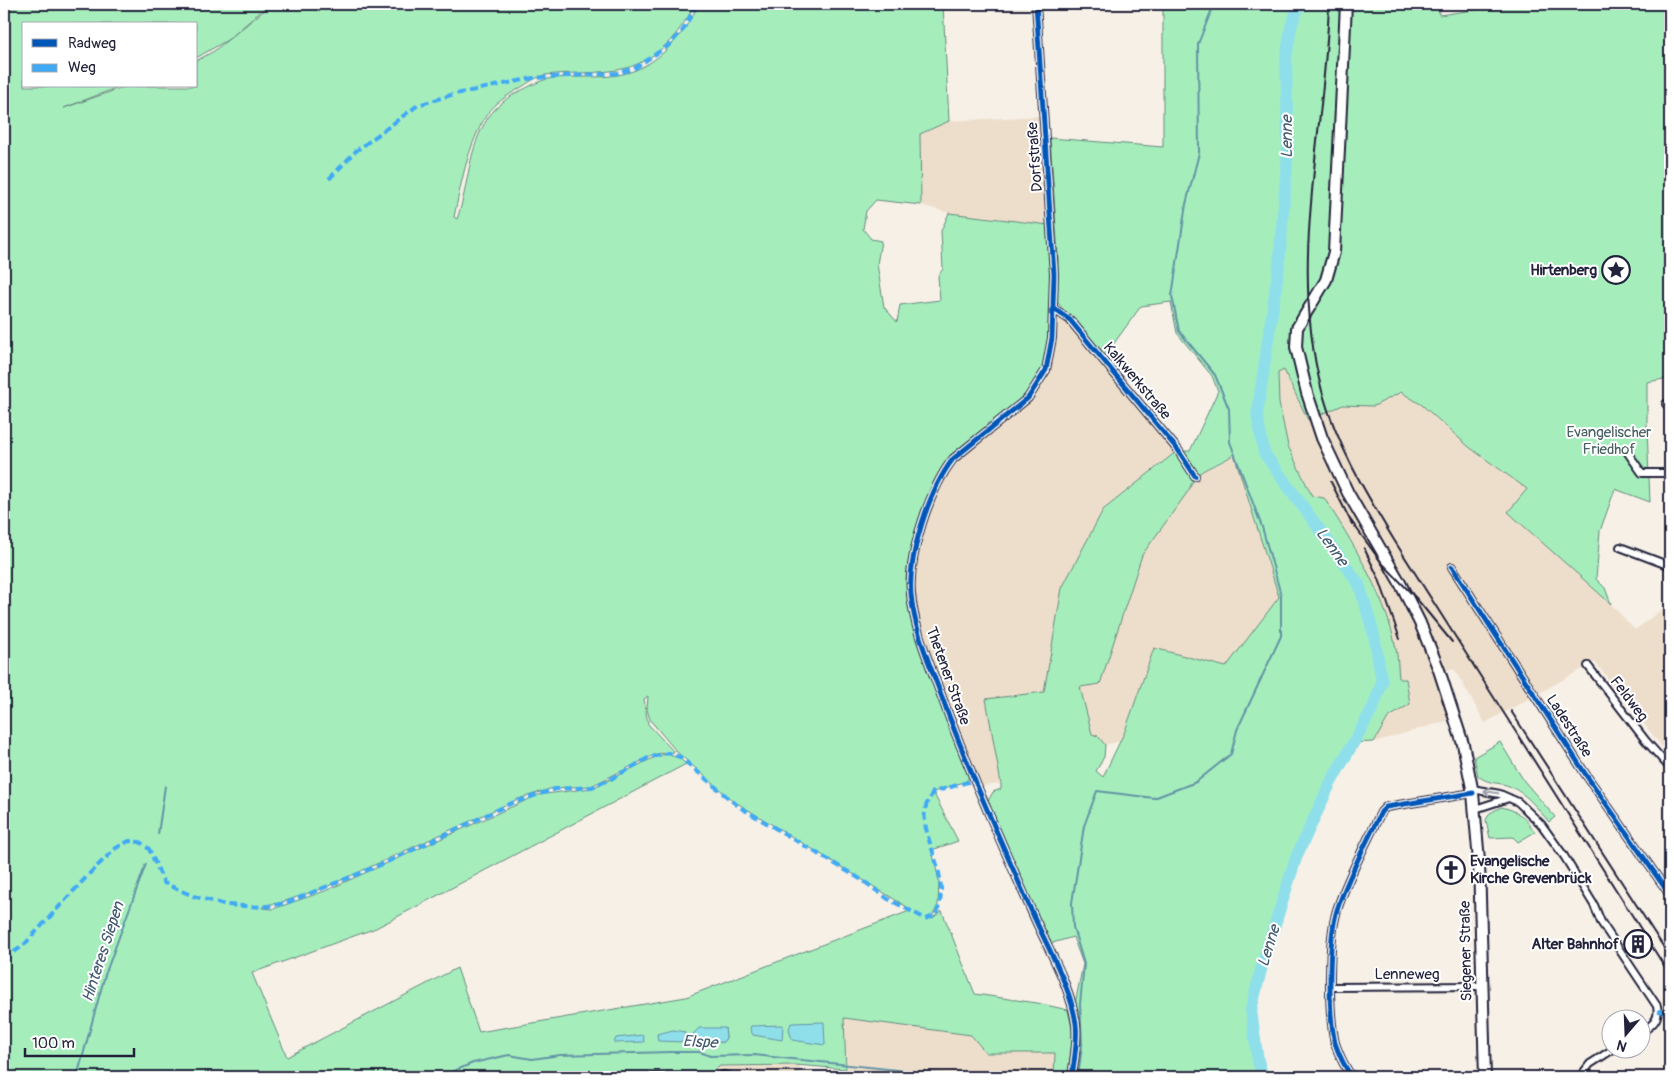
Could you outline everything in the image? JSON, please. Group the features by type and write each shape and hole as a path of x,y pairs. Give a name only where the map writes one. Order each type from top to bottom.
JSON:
{"main road":[{"name":"Siegener Straße","path":"1346,4 1334,252 1326,280 1297,328 1296,347 1312,410 1334,464 1399,581 1431,651 1456,718 1473,791 1475,810 1479,861 1485,1077"}],"street":[{"name":"Dorfstraße","path":"1036,4 1052,226 1054,309"},
{"name":"Kalkwerkstraße","path":"1054,309 1070,320 1178,450 1195,476"},
{"name":"Thetener Straße","path":"1054,309 1047,365 1037,386 1017,409 954,459 940,480 915,551 912,567 911,594 916,624 958,742 1047,945 1073,1011 1076,1042 1072,1077"},
{"path":"1628,453 1642,473 1670,473"},
{"path":"1620,547 1670,566"},
{"name":"Ladestraße","path":"1452,568 1586,775 1670,894"},
{"name":"Feldweg","path":"1588,666 1646,741 1670,768"},
{"path":"1352,1077 1343,1065 1335,1042 1331,987 1332,936 1337,911 1381,812 1386,807 1394,804 1473,791 1500,794 1525,807 1546,831 1658,1012 1655,1022 1652,1024"},
{"path":"1475,810 1509,798"},
{"name":"Lenneweg","path":"1331,987 1482,986"},
{"path":"1580,1077 1590,1064 1602,1056"},
{"path":"719,1077 724,1075 731,1077"},
{"path":"623,1077 702,1077"},
{"path":"1562,1077 1575,1077"}],"shaded area":[{"path":"1040,116 1049,225 949,213 921,205 920,134 949,121"},
{"path":"1060,316 1065,319 1177,451 1103,510 1062,588 1044,692 986,700 1001,784 982,786 979,785 950,714 915,603 914,571 917,551 931,509 946,474 960,458 1016,415 1040,388 1048,373 1057,321"},
{"path":"1284,369 1308,419 1343,405 1374,406 1401,392 1422,405 1469,447 1527,489 1509,512 1611,604 1635,630 1670,603 1670,757 1595,662 1485,723 1455,670 1450,669 1438,677 1450,720 1374,742 1388,718 1410,704 1406,679 1399,680 1396,647 1391,628 1351,540 1312,496 1288,445 1279,403 1278,373"},
{"path":"1234,454 1279,597 1226,667 1154,648 1121,741 1105,745 1098,736 1092,734 1080,687 1100,684 1142,555 1189,490 1192,478 1202,470 1222,463"},
{"path":"844,1018 971,1035 986,1053 1055,1053 1054,1077 848,1077"},
{"path":"800,1065 800,1077 521,1077 720,1066"}],"green space":[{"path":"4,4 269,4 231,37 272,4 695,4 671,40 638,64 610,71 541,76 498,103 484,119 473,142 465,167 454,217 457,219 476,141 481,129 498,106 516,93 544,80 605,77 627,73 648,64 674,42 688,24 699,4 943,4 949,121 920,134 921,205 876,200 866,211 863,229 871,239 881,241 877,264 884,307 897,322 900,305 940,300 938,276 943,269 941,231 949,213 1049,225 1052,303 1049,344 1045,363 1039,378 1023,399 970,440 944,464 925,504 909,557 906,583 915,633 969,777 966,781 933,792 958,841 932,850 939,881 938,905 931,919 942,911 975,994 1037,1003 1068,1010 1073,1033 1068,1077 1054,1077 1055,1053 986,1053 971,1035 844,1018 846,1069 795,1065 720,1066 710,1074 584,1074 521,1077 4,1077","holes":["648,696 647,709 650,720 677,752 732,800 912,910 686,997 479,1032 457,968 287,1057 252,973 376,928 686,764 679,758 666,754 655,757 592,788 538,795 325,891 273,909 262,908 264,905 279,903 324,888 518,799 553,788 591,786 656,754 674,752 648,724 644,699","725,1028 726,1038 723,1042 693,1044"]},
{"name":"Evangelischer Friedhof","path":"1163,4 1439,4 1439,15 1515,4 1668,4 1670,6 1670,378 1647,382 1650,502 1615,489 1600,531 1596,579 1605,588 1611,604 1508,512 1527,489 1469,447 1422,405 1401,392 1374,406 1343,405 1308,420 1284,370 1278,373 1279,403 1288,446 1312,496 1324,498 1366,568 1390,626 1397,653 1399,679 1406,679 1410,704 1388,718 1374,742 1352,743 1344,751 1324,785 1252,1004 1256,1042 1267,1077 1076,1077 1081,1026 1075,1004 1083,964 1073,937 1049,944 988,801 993,792 1001,789 1001,784 986,699 1044,692 1062,588 1103,510 1177,451 1190,451 1218,391 1212,376 1177,333 1171,302 1141,306 1104,357 1057,302 1058,256 1050,138 1163,147","holes":["1234,454 1279,597 1226,667 1154,648 1125,731 1103,777 1096,771 1104,757 1105,745 1098,736 1092,734 1080,687 1100,684 1142,555 1197,476 1207,468"]},
{"path":"1500,742 1524,781 1555,817 1549,822 1532,802 1517,790 1507,785 1487,781 1478,776 1474,757"},
{"path":"1501,807 1521,815 1535,832 1518,842 1513,837 1490,838 1486,820 1490,813"}],"water":[{"path":"824,1022 825,1045 792,1040 789,1029 791,1023"},
{"path":"783,1025 782,1040 753,1035 750,1029 751,1026"},
{"path":"699,1028 725,1028 726,1038 723,1042 693,1044 693,1034"},
{"path":"673,1030 685,1032 684,1042 658,1041 657,1034"},
{"path":"643,1035 644,1042 614,1043 616,1038"}],"waterway":[{"path":"1078,1077 1082,1045 1080,1004 1084,964 1073,927 1072,903 1084,826 1097,791 1154,798 1196,782 1231,754 1237,730 1281,636 1281,595 1262,527 1230,442 1229,409 1215,375 1179,331 1172,296 1186,204 1199,153 1198,44 1214,4"},
{"name":"Lenne","path":"1263,1077 1258,1061 1251,1010 1263,962 1297,855 1330,784 1373,708 1382,682 1374,635 1359,584 1264,453 1257,415 1279,265 1288,150 1286,59 1291,27 1299,4"},
{"name":"Hinteres Siepen","path":"158,834 165,786"},
{"name":"Hinteres Siepen","path":"77,1077 105,975 146,864"},
{"name":"Elspe","path":"439,1077 473,1063 509,1055 532,1059 560,1055 671,1052 700,1052 710,1056 754,1055 964,1077"}],"railway":[{"path":"1329,4 1308,246 1308,295 1312,343 1328,411 1353,468 1394,540 1670,975"},
{"path":"1331,482 1352,524"},
{"path":"1349,518 1381,562 1416,598 1452,642"},
{"path":"1364,548 1379,579 1400,639"},
{"path":"1511,711 1670,957"}],"marked path":[{"path":"329,179 356,151 418,105 451,95 533,78 618,73 635,68 669,45 683,30 697,4"},
{"path":"4,959 24,945 91,872 116,848 129,841 140,842 149,849 164,883 193,896 226,905 263,907 286,903 385,863 512,803 556,789 592,787 611,779 648,758 668,753 680,757 738,806 862,880 888,899 926,919 936,915 941,885 926,830 927,804 933,792 975,780"},
{"path":"1658,1011 1668,1012 1670,1017"}],"cycle path":[{"path":"1036,4 1054,274 1052,338 1046,370 1028,398 953,459 944,472 928,505 917,542 911,578 911,594 922,644 962,749 1010,863 1070,997 1076,1024 1076,1051 1072,1077"},
{"path":"1054,309 1070,320 1178,450 1195,476"},
{"path":"1452,567 1586,775 1670,895"},
{"path":"1352,1077 1335,1043 1330,995 1334,923 1346,885 1381,812 1386,807 1473,793"}],"place":[{"name":"Hirtenberg","path":"1616,270"},
{"name":"Evangelische Kirche Grevenbrück","path":"1451,870"},
{"name":"Alter Bahnhof","path":"1638,944"}]}
